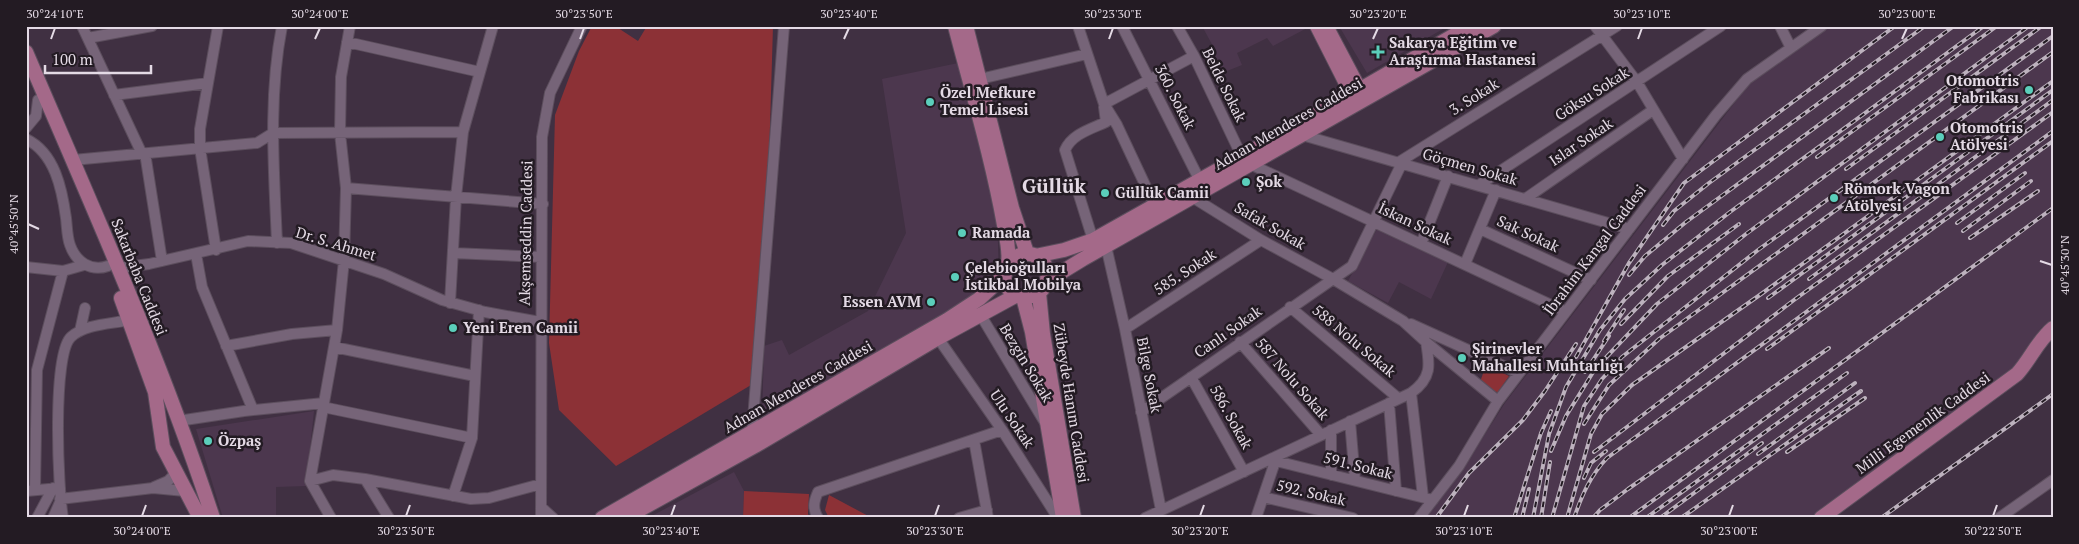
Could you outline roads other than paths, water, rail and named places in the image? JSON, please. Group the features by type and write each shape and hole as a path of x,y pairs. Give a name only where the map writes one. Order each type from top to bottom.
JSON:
{"main road":[{"path":"955,26 1000,207 1009,289 1020,296 1028,297 1039,293 1047,281 1047,270 1044,263 1031,254 1012,208 966,26"},
{"path":"1317,26 1344,84 1344,91 1330,106"},
{"path":"1326,26 1343,58 1358,96"},
{"name":"Adnan Menderes Caddesi","path":"1047,281 1155,206 1200,181 1302,135 1358,96 1378,78 1470,26"},
{"name":"Adnan Menderes Caddesi","path":"1031,254 1100,243 1192,197 1330,106 1358,96 1494,26"},
{"name":"Sakarbaba Caddesi","path":"26,52 73,160 113,267 129,320 155,392 163,447 200,518"},
{"name":"Adnan Menderes Caddesi","path":"1343,58 1359,74 1378,78"},
{"name":"Sakarbaba Caddesi","path":"26,74 113,267 186,439 213,518"},
{"path":"1340,74 1358,96"},
{"path":"1006,270 1018,255 1031,254"},
{"name":"Adnan Menderes Caddesi","path":"602,518 946,320 979,299 1006,270"},
{"name":"Zübeyde Hanım Caddesi","path":"1039,293 1074,518"},
{"name":"Adnan Menderes Caddesi","path":"625,518 755,446 980,314 1020,296"},
{"name":"Zübeyde Hanım Caddesi","path":"1020,296 1032,332 1063,518"},
{"name":"Milli Egemenlik Caddesi","path":"1834,518 2021,380 2029,369 2045,334 2053,328"},
{"name":"Milli Egemenlik Caddesi","path":"1821,518 2016,374 2037,348"},
{"path":"163,447 173,452 181,449 186,439"},
{"path":"175,471 185,460 195,461"}],"street":[{"path":"82,26 143,154 162,261"},
{"path":"88,38 152,26"},
{"path":"216,250 200,148 200,129 218,26"},
{"path":"277,243 273,133 276,60 282,26"},
{"path":"330,518 310,481 337,330 344,260 346,188 340,133 341,77 350,26"},
{"path":"450,303 456,197 463,132 493,26"},
{"name":"Akşemseddin Caddesi","path":"542,513 540,322 543,204 542,137 550,93 582,26"},
{"path":"752,432 784,26"},
{"path":"1078,26 1104,104 1117,124 1155,206"},
{"name":"360. Sokak","path":"1122,26 1200,181"},
{"name":"Belde Sokak","path":"1177,26 1246,160"},
{"path":"1595,26 1637,82 1684,158"},
{"name":"3. Sokak","path":"1400,162 1617,26"},
{"name":"Göksu Sokak","path":"1479,185 1721,26"},
{"path":"1780,26 1791,48"},
{"name":"İbrahim Kangal Caddesi","path":"1419,518 1428,499 1458,466 1498,401 1746,79 1822,26"},
{"path":"347,42 480,72"},
{"path":"980,79 1087,54"},
{"path":"1104,104 1194,56"},
{"path":"114,95 208,84"},
{"path":"26,128 36,116 38,100"},
{"name":"Bilge Sokak","path":"1104,104 1106,122 1078,135 1068,142 1065,150 1100,243 1125,329 1161,510"},
{"name":"Islar Sokak","path":"1525,199 1654,110"},
{"path":"73,160 257,144 273,133 463,132"},
{"name":"Göçmen Sokak","path":"1302,135 1629,229"},
{"path":"26,139 46,155 56,175 63,198 70,245 84,265"},
{"name":"İskan Sokak","path":"1246,160 1566,312"},
{"name":"Canlı Sokak","path":"1141,412 1290,307 1352,266 1374,222 1400,162"},
{"path":"1421,244 1448,176"},
{"path":"346,188 543,204"},
{"path":"1465,264 1496,190"},
{"name":"Safak Sokak","path":"1192,197 1261,240 1333,279 1403,321"},
{"name":"Sak Sokak","path":"1480,229 1591,280"},
{"name":"585. Sokak","path":"1125,329 1261,240"},
{"name":"Dr. S. Ahmet","path":"63,271 84,265 98,270 162,261 216,250 248,241 291,244 384,274 450,303 540,322"},
{"path":"453,253 541,257"},
{"path":"196,254 202,287 253,410"},
{"path":"26,268 63,271 37,370 31,490 56,488"},
{"name":"588 Nolu Sokak","path":"1290,307 1398,398"},
{"path":"80,331 85,308"},
{"path":"453,496 472,438 479,310"},
{"name":"Bezgin Sokak","path":"980,314 1047,426"},
{"path":"63,518 56,488 60,369 65,348 70,337 80,331 129,320"},
{"path":"1403,321 1498,401"},
{"path":"1403,321 1519,373"},
{"path":"226,346 292,334 337,330"},
{"name":"Ulu Sokak","path":"938,338 1002,430 1058,518"},
{"name":"587 Nolu Sokak","path":"1240,342 1320,435"},
{"path":"1144,518 1277,458 1320,435 1411,393 1421,386 1427,375 1430,363 1426,342"},
{"path":"334,346 475,376"},
{"name":"586. Sokak","path":"1191,377 1244,472"},
{"path":"1411,393 1428,499"},
{"path":"1389,403 1396,490"},
{"path":"178,421 253,410 324,405 472,438"},
{"path":"1350,421 1355,480"},
{"path":"818,518 814,513 813,504 818,492 1002,430"},
{"path":"1331,430 1331,475"},
{"path":"959,518 987,514 974,440"},
{"path":"1256,518 1277,458"},
{"name":"591. Sokak","path":"1277,458 1331,475 1428,499"},
{"path":"153,488 168,481 175,471"},
{"path":"310,481 334,475 471,499 489,498 541,484"},
{"path":"365,479 389,518"},
{"path":"1999,518 2053,480"},
{"path":"37,518 56,488"},
{"path":"60,500 153,488 186,492"},
{"name":"592. Sokak","path":"1263,497 1321,514 1353,518"},
{"path":"53,518 60,500"},
{"path":"542,513 553,518"}],"railway":[{"path":"1576,357 1629,263 1684,183 1895,26"},
{"path":"1663,225 1674,211 1709,183 1925,26"},
{"path":"1629,275 1645,256 1686,222 1954,26"},
{"path":"1533,518 1549,434 1566,387 1600,330 1625,299 1662,265 1730,212 1984,26"},
{"path":"1817,157 1997,26"},
{"path":"1551,451 1566,416 1595,369 1657,304 1746,234 2029,26"},
{"path":"1846,169 2042,26"},
{"path":"1552,518 1584,406 1602,379 1622,357 1758,250 2053,36"},
{"path":"1584,424 1609,385 1659,339 2053,52"},
{"path":"1567,518 1591,434 1602,414 1632,385 1764,292 2053,81"},
{"path":"1768,298 2053,90"},
{"path":"1809,279 2053,100"},
{"path":"1594,452 1794,300 2053,112"},
{"path":"1574,518 1587,486 1607,458 2053,131"},
{"path":"1767,349 2053,141"},
{"path":"1957,223 2025,173"},
{"path":"1963,231 2031,181"},
{"path":"1970,238 2038,191"},
{"path":"1629,518 2053,208"},
{"path":"1621,324 1668,276 1739,224"},
{"path":"1604,341 1624,310"},
{"path":"1585,372 1609,336"},
{"path":"1436,518 1469,473 1523,420 1576,344"},
{"path":"1593,518 1600,510 1628,489 1829,348"},
{"path":"1646,518 1847,373"},
{"path":"1758,454 1855,383"},
{"path":"1681,518 1861,391"},
{"path":"1881,518 2053,394"},
{"path":"1787,452 1865,398"},
{"path":"1514,518 1541,433 1551,411"},
{"path":"1660,518 1762,443"},
{"path":"1584,478 1591,463 1606,451"},
{"path":"1541,518 1550,462"},
{"path":"1522,518 1529,489"}],"place":[{"name":"Sakarya Eğitim ve Araştırma Hastanesi","path":"1378,52"},
{"name":"Otomotris Fabrikası","path":"2029,90"},
{"name":"Özel Mefkure Temel Lisesi","path":"930,102"},
{"name":"Otomotris Atölyesi","path":"1940,137"},
{"name":"Şok","path":"1246,182"},
{"name":"Güllük Camii","path":"1105,193"},
{"name":"Römork Vagon Atölyesi","path":"1834,198"},
{"name":"Ramada","path":"962,233"},
{"name":"Çelebioğulları İstikbal Mobilya","path":"955,277"},
{"name":"Essen AVM","path":"931,302"},
{"name":"Yeni Eren Camii","path":"453,328"},
{"name":"Şirinevler Mahallesi Muhtarlığı","path":"1462,358"},
{"name":"Özpaş","path":"208,441"}],"district":[{"name":"Güllük","path":"1054,186"}]}
